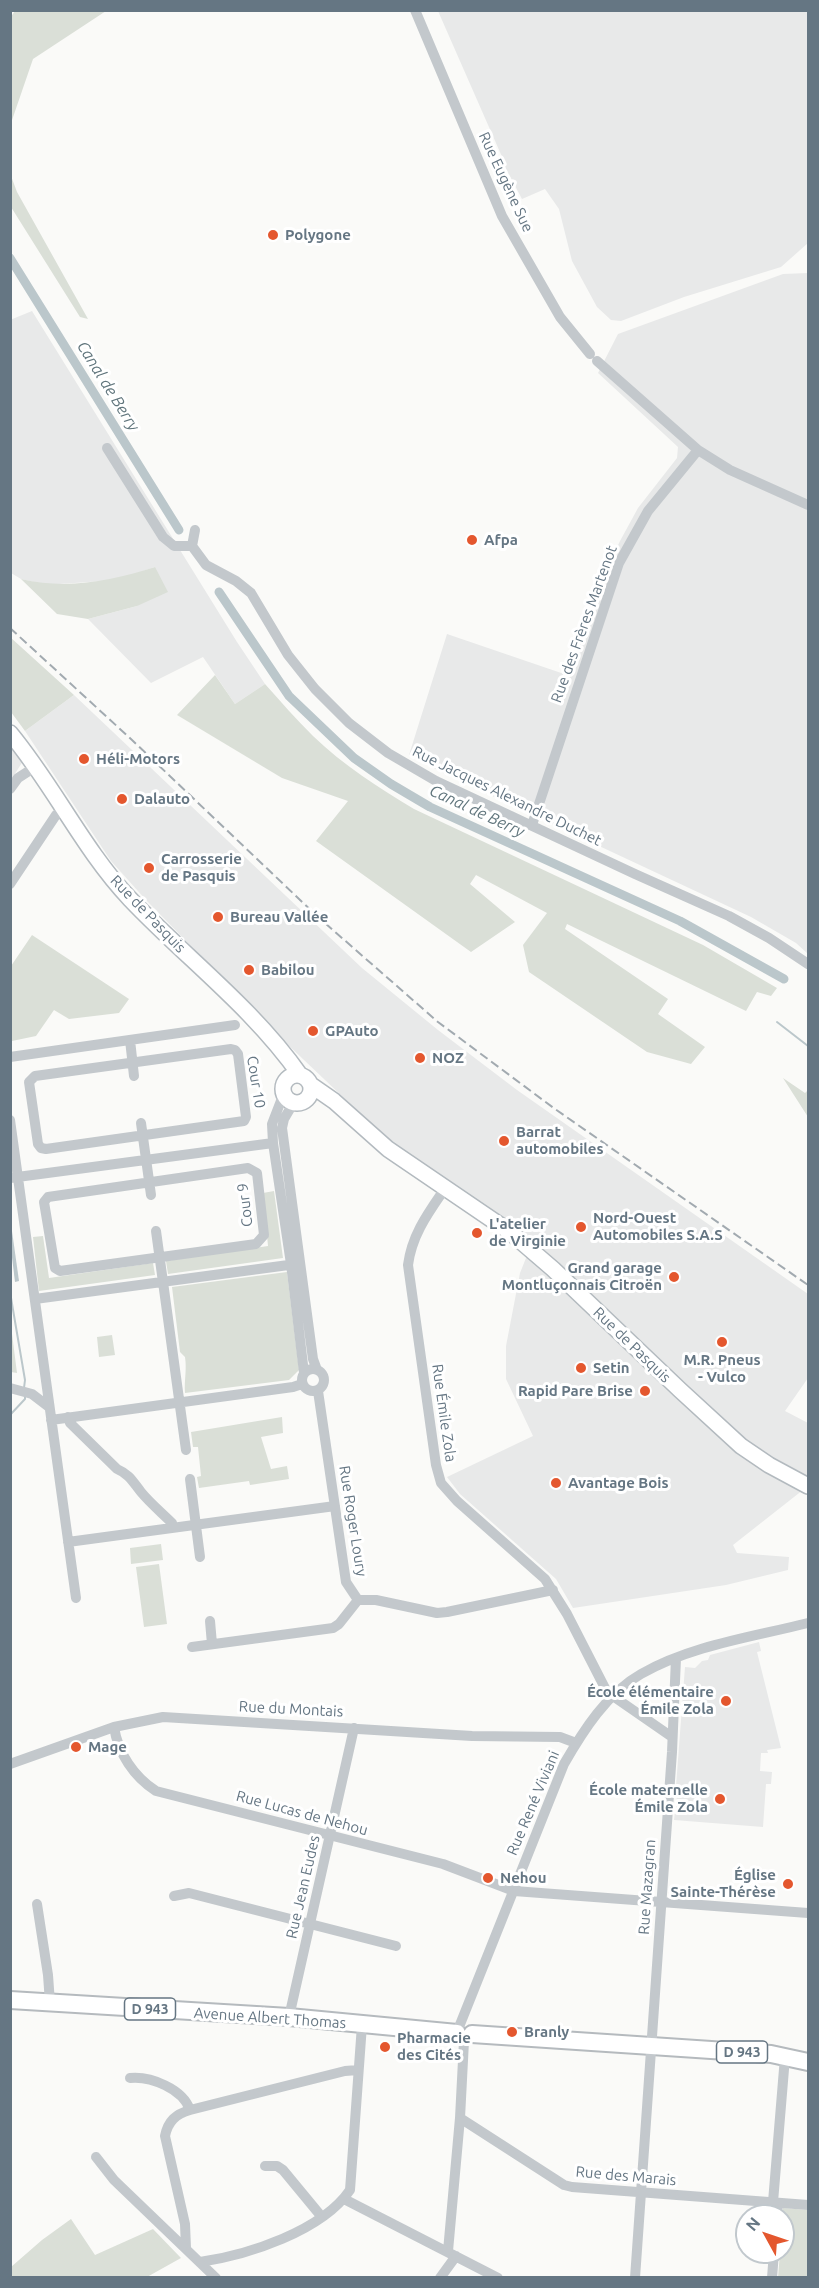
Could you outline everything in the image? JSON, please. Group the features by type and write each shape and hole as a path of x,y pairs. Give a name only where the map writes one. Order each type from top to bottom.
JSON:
{"main road":[{"name":"Rue de Pasquis","path":"10,733 90,849 129,898 243,1008 283,1051 297,1089 344,1111 388,1149 510,1232 553,1269 721,1430 763,1461 808,1486"},
{"name":"Avenue Albert Thomas","path":"10,2000 289,2017 463,2034 771,2054 808,2062"}],"street":[{"name":"Rue Eugène Sue","path":"415,10 502,216 560,317 593,357 698,450 725,467 808,506"},
{"path":"107,448 163,537 174,546 192,546 195,530"},
{"name":"Rue des Frères Martenot","path":"532,825 619,563 648,511 698,450"},
{"name":"Rue Jacques Alexandre Duchet","path":"192,546 206,566 236,581 251,594 300,671 315,689 368,739 411,768 729,916 770,938 808,964"},
{"path":"10,789 18,778 35,767"},
{"path":"10,884 57,815 64,809"},
{"path":"10,1057 235,1025"},
{"path":"130,1040 134,1076"},
{"name":"Cour 10","path":"235,1050 246,1117 244,1120 142,1129 46,1149 41,1148 38,1144 29,1082 35,1076 235,1050"},
{"name":"Rue Roger Loury","path":"297,1089 272,1124 273,1143 314,1359 317,1370 323,1374 324,1382 318,1390 346,1582 358,1600"},
{"name":"Rue Roger Loury","path":"297,1089 282,1128 296,1264 303,1378"},
{"path":"10,1120 14,1177 35,1299 76,1599"},
{"path":"142,1129 150,1195"},
{"path":"14,1177 273,1143"},
{"name":"Cour 9","path":"253,1169 257,1173 264,1235 256,1244 57,1270 55,1268 44,1202 48,1197 149,1181 253,1169"},
{"name":"Rue Émile Zola","path":"446,1187 419,1228 410,1247 408,1265 436,1465 441,1483 457,1501 537,1570 553,1590 608,1692 613,1696"},
{"path":"156,1231 186,1450"},
{"path":"35,1299 296,1264"},
{"path":"51,1420 293,1387 310,1369 317,1370"},
{"path":"303,1378 307,1390 318,1390"},
{"path":"10,1388 26,1393 49,1407"},
{"path":"69,1417 70,1423 135,1482 172,1523 173,1527"},
{"path":"190,1479 200,1557"},
{"path":"68,1542 335,1506"},
{"path":"192,1647 333,1628 358,1600 376,1600 447,1612 553,1590"},
{"path":"210,1622 212,1644"},
{"name":"Rue René Viviani","path":"452,2254 463,2034 514,1891 564,1764 576,1743 613,1696 641,1674 676,1658 808,1623"},
{"name":"Rue Mazagran","path":"635,2277 672,1752 676,1658"},
{"path":"613,1696 672,1737"},
{"name":"Rue du Montais","path":"10,1764 114,1727 150,1718 166,1717 472,1736 560,1737 576,1743"},
{"name":"Rue Lucas de Nehou","path":"114,1727 120,1751 145,1784 156,1791 443,1864 514,1891 808,1913"},
{"name":"Rue Jean Eudes","path":"289,2017 354,1728"},
{"path":"174,1896 189,1893 396,1946"},
{"path":"36,1904 48,1975 50,2003"},
{"path":"200,2262 224,2259 262,2248 299,2231 344,2199 350,2190 362,2025"},
{"path":"776,2203 785,2056"},
{"path":"186,2248 185,2224 165,2136 167,2127 173,2118 190,2110 345,2071 358,2070"},
{"path":"130,2078 139,2077 172,2089 187,2101 190,2110"},
{"name":"Rue des Marais","path":"460,2118 564,2185 808,2205"},
{"path":"96,2157 114,2180 216,2277"},
{"path":"265,2166 277,2166 283,2170 321,2216"},
{"path":"344,2199 498,2277"},
{"path":"440,2277 452,2254"}],"shaded area":[{"path":"15,11 106,11 33,59 11,123 10,18"},
{"path":"438,11 808,11 808,243 781,267 684,297 621,321 611,320 597,307 572,261 559,209 545,189 522,199 503,163"},
{"path":"11,176 17,192 88,319 80,317 11,207"},
{"path":"808,273 808,954 796,943 751,917 409,755 447,634 570,676 598,588 620,541 638,508 677,458 678,447 598,373 618,334 783,274"},
{"path":"32,311 265,684 235,704 203,657 151,683 88,619 137,606 155,567 117,580 46,585 21,579 11,573 10,320"},
{"path":"155,567 168,592 137,606 88,619 57,614 21,579 72,584 105,580"},
{"path":"10,637 74,695 25,731 11,712"},
{"path":"215,675 235,704 265,684 325,747 349,766 414,809 703,945 777,988 771,996 757,992 746,1011 567,924 565,929 668,999 658,1014 705,1047 691,1064 647,1052 529,972 523,945 547,913 476,875 470,884 515,922 471,952 316,841 348,801 282,778 177,715"},
{"path":"74,695 362,968 517,1090 808,1294 808,1378 785,1411 808,1423 808,1486 733,1545 737,1553 789,1557 788,1570 726,1585 573,1608 556,1579 460,1494 447,1477 533,1436 506,1379 506,1346 520,1273 532,1243 385,1137 284,1041 111,861 25,731"},
{"path":"11,746 23,761 11,780"},
{"path":"32,935 129,999 119,1013 69,1019 54,1010 36,1036 12,1041 11,966"},
{"path":"783,1078 805,1093 808,1090 808,1117"},
{"path":"274,1191 283,1258 168,1274 166,1261 268,1246 263,1193"},
{"path":"11,1224 19,1281 15,1282 11,1249"},
{"path":"43,1236 49,1278 153,1263 155,1275 39,1291 33,1237"},
{"path":"287,1272 299,1370 289,1380 185,1393 185,1357 180,1352 172,1287"},
{"path":"11,1326 17,1373 11,1372"},
{"path":"112,1335 115,1355 99,1357 97,1337"},
{"path":"282,1417 283,1433 261,1437 271,1469 287,1466 289,1479 250,1485 249,1481 199,1488 197,1477 201,1476 198,1447 193,1447 191,1432"},
{"path":"161,1544 163,1560 131,1564 130,1548"},
{"path":"159,1564 167,1624 144,1627 136,1567"},
{"name":"École élémentaire Émile Zola","path":"759,1642 761,1651 757,1652 781,1748 761,1753 760,1771 772,1772 771,1784 766,1784 763,1827 674,1820 685,1667 695,1668 702,1661 708,1660 710,1655"},
{"path":"795,2209 808,2210 808,2277 778,2278 779,2264 795,2264"},
{"path":"71,2219 95,2255 153,2229 181,2258 147,2277 11,2277 11,2267"}],"waterway":[{"name":"Canal de Berry","path":"10,258 179,530"},
{"name":"Canal de Berry","path":"219,592 289,696 354,758 391,784 430,807 680,921 784,979"},
{"path":"777,1022 808,1046"},
{"path":"10,1292 25,1380 24,1388"},
{"path":"10,1415 25,1399 25,1396"}],"railway":[{"path":"10,628 132,740 318,917 438,1022 555,1109 808,1285"}],"place":[{"name":"Polygone","path":"273,235"},
{"name":"Afpa","path":"472,540"},
{"name":"Héli-Motors","path":"84,759"},
{"name":"Dalauto","path":"122,799"},
{"name":"Carrosserie de Pasquis","path":"149,868"},
{"name":"Bureau Vallée","path":"218,917"},
{"name":"Babilou","path":"249,970"},
{"name":"GPAuto","path":"313,1031"},
{"name":"NOZ","path":"420,1058"},
{"name":"Barrat automobiles","path":"504,1141"},
{"name":"Nord-Ouest Automobiles S.A.S","path":"581,1227"},
{"name":"L'atelier de Virginie","path":"477,1233"},
{"name":"Grand garage Montluçonnais Citroën","path":"674,1277"},
{"name":"M.R. Pneus - Vulco","path":"722,1342"},
{"name":"Setin","path":"581,1368"},
{"name":"Rapid Pare Brise","path":"645,1391"},
{"name":"Avantage Bois","path":"556,1483"},
{"name":"École élémentaire Émile Zola","path":"726,1701"},
{"name":"Mage","path":"76,1747"},
{"name":"École maternelle Émile Zola","path":"720,1799"},
{"name":"Nehou","path":"488,1878"},
{"name":"Église Sainte-Thérèse","path":"788,1884"},
{"name":"Branly","path":"512,2032"},
{"name":"Pharmacie des Cités","path":"385,2047"}]}
